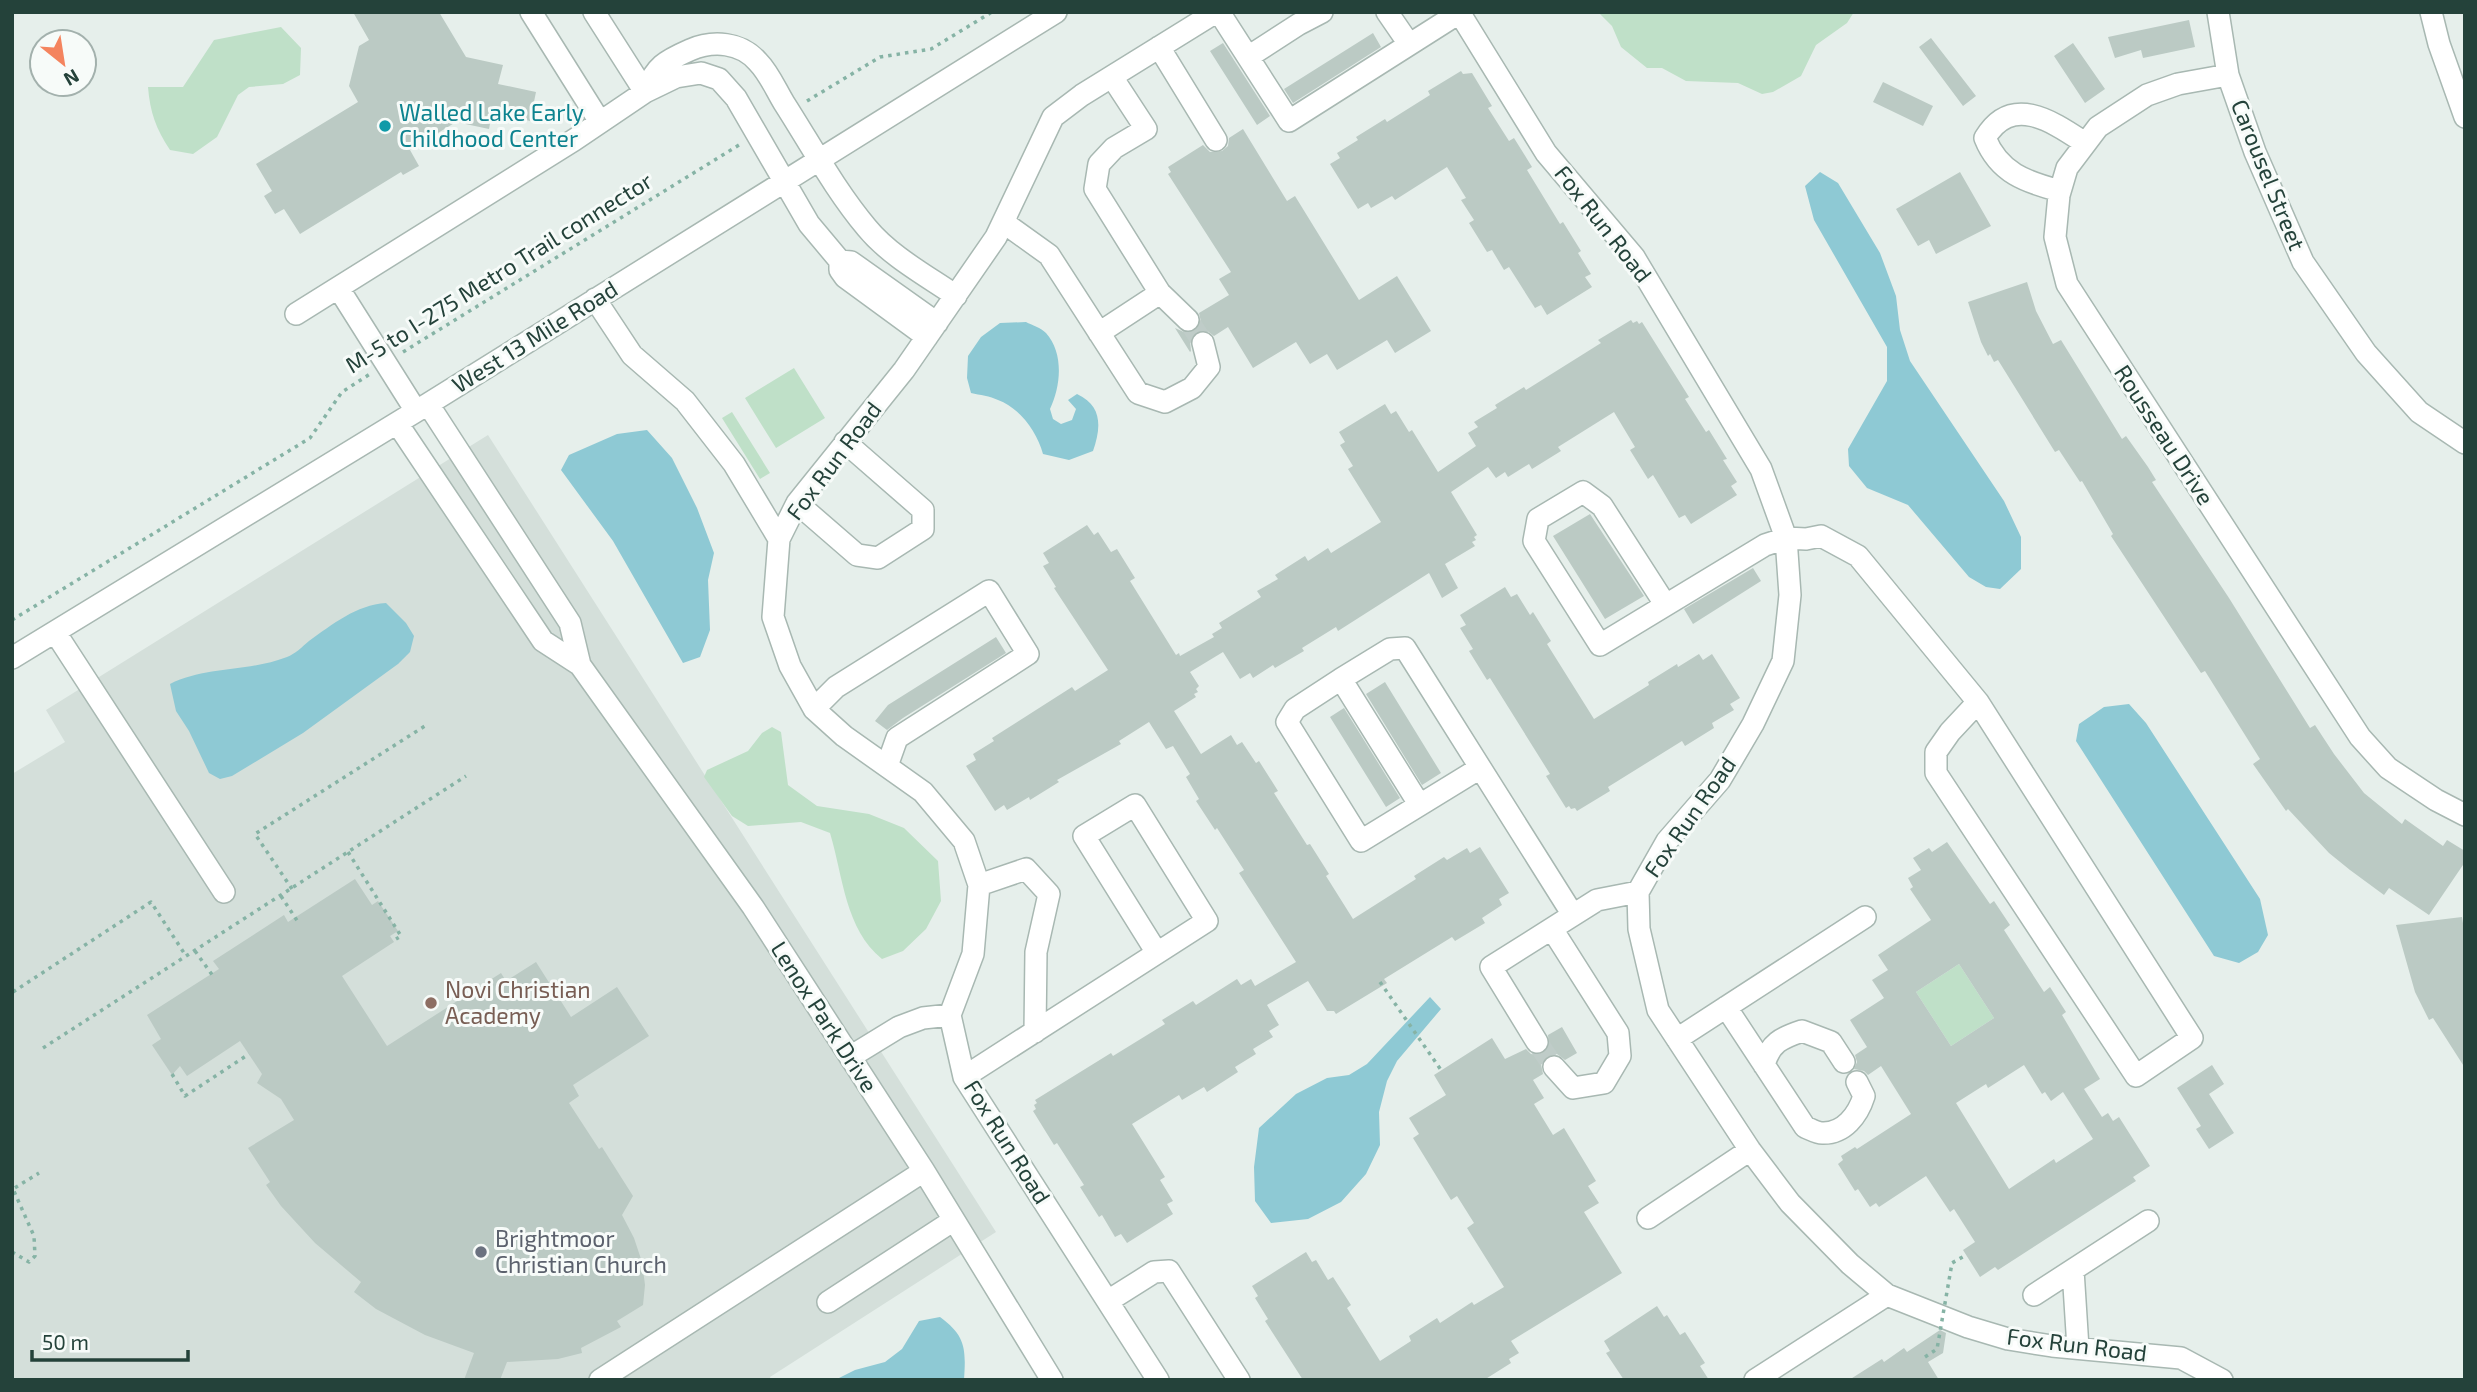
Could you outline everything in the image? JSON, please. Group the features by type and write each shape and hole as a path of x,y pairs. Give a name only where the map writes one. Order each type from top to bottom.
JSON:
{"street":[{"path":"531,12 600,122"},
{"path":"594,12 645,92"},
{"name":"West 13 Mile Road","path":"12,658 397,423 1056,12"},
{"path":"1217,12 1289,121 1459,13"},
{"name":"Fox Run Road","path":"1158,1380 964,1077 950,1015 973,954 979,885 964,841 923,792 844,736 814,709 790,666 773,617 779,539 797,503 904,370 996,237 1053,117 1217,12"},
{"path":"1248,57 1298,24 1322,12"},
{"path":"1387,12 1409,44"},
{"name":"Carousel Street","path":"2218,12 2228,75 2255,152 2302,262 2366,353 2419,412 2465,443"},
{"path":"2431,12 2439,44 2465,117"},
{"name":"Fox Run Road","path":"1459,13 1546,153 1634,257 1761,469 1786,538 1790,595 1783,660 1753,724 1720,779 1667,841 1637,892 1639,929 1658,1010 1750,1150 1790,1203 1850,1264 1887,1295 1968,1327 2008,1339 2078,1349 2181,1358 2222,1380"},
{"path":"645,92 653,73 671,58 699,46 714,43 735,46 758,61 820,160 869,230 899,256 956,296"},
{"path":"1159,47 1216,140"},
{"path":"296,314 645,92 676,77 701,73 719,79 736,98 811,227 840,261 840,270 845,277 932,330"},
{"name":"Rousseau Drive","path":"2228,75 2178,84 2147,95 2098,127 2085,143 2067,168 2060,191 2055,237 2067,284 2360,737 2388,768 2436,800 2465,815"},
{"path":"1112,77 1146,129 1114,148 1099,164 1095,189 1160,293 1188,320"},
{"path":"2060,191 2023,179 2007,170 1992,154 1985,138 1993,124 2011,114 2034,116 2058,125 2085,143"},
{"path":"1003,222 1049,255 1138,393 1166,402 1192,388 1209,367 1203,343"},
{"path":"840,261 869,230"},
{"name":"Lenox Park Drive","path":"339,289 386,363 500,513 570,623 580,665"},
{"path":"1099,333 1160,293"},
{"path":"595,299 632,355 685,401 734,464 779,539"},
{"name":"Lenox Park Drive","path":"397,423 543,641 580,665 753,907 924,1171 1052,1380"},
{"path":"797,503 857,555 878,558 923,529 923,510 845,442"},
{"path":"1665,604 1602,506 1583,492 1538,519 1534,541 1600,645 1765,545 1786,538 1806,540 1821,536 1858,556 1978,702 2192,1038 2136,1076 1936,773 1936,752 1950,732 1978,702"},
{"path":"471,532 500,513"},
{"path":"814,709 836,687 989,591 1028,654 897,738 887,766"},
{"path":"55,632 224,892"},
{"path":"1480,768 1361,841 1295,739 1287,722 1295,709 1341,679 1390,649 1405,648 1573,915"},
{"path":"1341,679 1419,804"},
{"path":"964,1077 1207,921 1135,805 1084,836 1157,953"},
{"path":"979,885 1026,869 1049,894 1036,952 1035,1032"},
{"path":"1537,1042 1491,967 1597,900 1637,892"},
{"path":"1677,1039 1865,917"},
{"path":"1552,929 1618,1033 1620,1056 1604,1083 1573,1088 1554,1067"},
{"path":"1726,1007 1805,1127 1821,1133 1837,1130 1849,1123 1860,1109 1864,1096 1857,1082"},
{"path":"850,1057 899,1027 923,1018 950,1015"},
{"path":"1764,1065 1768,1050 1780,1038 1802,1031 1831,1042 1844,1062"},
{"path":"1648,1218 1750,1150"},
{"path":"600,1380 924,1171"},
{"path":"828,1302 954,1220"},
{"path":"2034,1295 2148,1221"},
{"path":"2073,1270 2078,1349"},
{"path":"1108,1301 1154,1272 1169,1271 1239,1380"},
{"path":"1755,1380 1887,1295"}],"path":[{"path":"790,112 880,57 931,49 992,12"},
{"name":"M-5 to I-275 Metro Trail connector","path":"12,620 310,438 342,391 755,134"},
{"path":"292,888 255,834 428,724"},
{"path":"43,1048 466,776"},
{"path":"348,852 401,936 396,939"},
{"path":"281,896 298,922"},
{"path":"13,992 151,902 186,956"},
{"path":"195,951 213,976"},
{"path":"1380,982 1441,1070"},
{"path":"173,1074 185,1096 249,1054"},
{"path":"12,1252 29,1262 35,1256 34,1236 13,1189 39,1173"},
{"path":"1924,1357 1937,1349 1952,1263 1966,1255"}],"shaded area":[{"name":"Novi Christian Academy","path":"488,435 996,1232 770,1377 771,1380 12,1380 12,774 65,742 46,710"}],"green space":[{"path":"1598,12 1854,12 1847,23 1816,45 1801,76 1773,92 1762,94 1738,83 1686,81 1662,68 1647,68 1621,47 1612,26"},
{"path":"281,27 301,48 300,75 283,84 249,87 238,95 217,137 193,154 170,150 154,120 148,87 183,87 214,40"},
{"path":"794,368 825,418 776,448 745,398"},
{"path":"732,412 770,473 760,479 722,418"},
{"path":"772,727 781,732 788,785 817,806 869,814 904,828 938,861 941,901 926,929 903,951 882,959 860,933 847,901 830,833 801,822 748,826 732,816 704,777 707,770 748,751 762,733"},
{"path":"1959,964 1994,1018 1951,1046 1916,992"}],"water":[{"path":"1820,172 1838,183 1880,253 1896,296 1900,330 1910,361 2004,501 2021,537 2021,569 2000,589 1986,587 1969,577 1908,505 1867,488 1849,466 1848,449 1887,381 1887,347 1814,220 1805,186"},
{"path":"1026,322 1046,333 1056,350 1059,370 1057,390 1050,409 1053,419 1061,424 1072,420 1076,409 1068,400 1077,394 1096,411 1098,434 1093,451 1069,460 1043,454 1032,429 1013,409 995,399 971,393 967,378 968,356 981,337 1000,323"},
{"path":"647,430 672,458 697,508 714,553 708,580 710,630 700,657 683,663 613,541 561,470 569,455 617,434"},
{"path":"386,603 406,623 414,636 410,652 398,664 303,733 232,776 220,779 209,773 176,711 170,684 198,674 258,665 287,657 345,616 365,607"},
{"path":"2129,704 2146,723 2260,899 2268,935 2258,952 2239,963 2214,956 2076,741 2079,724 2104,707"},
{"path":"1430,997 1441,1009 1397,1061 1387,1081 1379,1112 1380,1145 1366,1174 1341,1202 1308,1219 1271,1223 1255,1201 1254,1167 1259,1128 1296,1094 1327,1078 1349,1075 1367,1064"},
{"path":"940,1317 960,1337 965,1360 964,1380 835,1380 855,1370 885,1362 902,1349 919,1321"}],"building":[{"name":"Walled Lake Early Childhood Center","path":"353,12 439,12 466,57 503,65 498,84 536,92 530,121 492,113 489,129 456,122 410,150 419,166 403,175 401,172 300,234 284,209 275,214 264,196 272,191 256,164 358,102 349,86 359,46 369,40"},
{"path":"2189,20 2195,47 2143,58 2141,50 2115,58 2108,37"},
{"path":"1373,33 1381,47 1293,103 1284,89"},
{"path":"1931,38 1976,96 1963,106 1919,47"},
{"path":"1223,43 1270,116 1257,125 1210,51"},
{"path":"2073,43 2105,89 2085,103 2054,56"},
{"path":"1461,71 1463,74 1472,73 1492,106 1488,108 1509,141 1514,138 1532,167 1527,170 1560,224 1563,222 1581,251 1578,253 1591,274 1585,277 1592,287 1547,315 1541,305 1535,308 1509,267 1504,270 1492,250 1487,252 1469,223 1474,220 1461,200 1466,198 1447,167 1395,200 1392,196 1371,208 1368,203 1358,209 1330,164 1340,158 1337,153 1358,140 1356,137 1385,119 1387,122 1430,95 1428,91"},
{"path":"1883,82 1933,106 1923,126 1873,102"},
{"path":"1243,129 1287,201 1295,196 1359,300 1397,276 1431,331 1395,353 1387,340 1337,370 1327,354 1310,364 1296,342 1253,368 1228,327 1214,336 1206,330 1194,333 1190,340 1190,352 1175,328 1186,333 1197,330 1201,322 1199,313 1229,295 1219,279 1231,272 1168,174 1171,172 1168,167 1203,145 1210,152 1222,151 1228,146 1229,138"},
{"path":"1960,172 1991,226 1936,254 1929,240 1918,246 1896,209"},
{"path":"2027,282 2036,311 2053,344 2061,340 2122,439 2126,436 2148,467 2156,480 2152,482 2229,598 2310,728 2315,725 2364,793 2402,824 2405,819 2443,846 2447,840 2465,851 2465,862 2429,915 2389,888 2384,895 2329,853 2288,809 2286,811 2253,764 2260,759 2205,671 2201,673 2111,536 2113,534 2082,481 2080,482 2059,450 2055,452 1998,360 1994,362 1990,354 1988,356 1968,302"},
{"path":"1631,320 1633,323 1642,322 1689,397 1685,399 1727,459 1723,460 1737,482 1731,486 1737,495 1691,524 1685,515 1679,518 1653,475 1648,479 1630,450 1635,447 1614,412 1558,447 1561,451 1532,469 1529,464 1508,477 1505,472 1496,478 1488,467 1451,492 1477,535 1472,542 1475,546 1445,564 1458,588 1442,598 1429,573 1338,631 1336,627 1302,648 1304,651 1275,668 1273,665 1253,678 1250,673 1240,679 1223,652 1190,672 1199,686 1196,689 1198,692 1194,694 1196,697 1174,711 1201,754 1231,735 1237,745 1242,742 1256,763 1259,761 1278,791 1274,793 1329,874 1326,876 1353,919 1416,879 1414,876 1444,857 1447,860 1467,848 1470,853 1480,847 1509,893 1499,899 1502,905 1482,918 1485,923 1455,941 1452,937 1384,979 1387,983 1336,1014 1334,1011 1327,1011 1308,981 1267,1005 1279,1025 1269,1031 1273,1037 1253,1049 1256,1054 1235,1067 1238,1072 1207,1092 1204,1087 1182,1100 1179,1095 1132,1124 1165,1177 1160,1180 1173,1201 1167,1204 1173,1214 1127,1243 1121,1234 1115,1237 1080,1187 1084,1185 1057,1143 1054,1145 1033,1111 1036,1109 1035,1100 1111,1053 1113,1056 1165,1024 1162,1020 1193,1001 1196,1005 1237,979 1241,985 1251,979 1255,986 1296,962 1239,873 1244,870 1196,801 1199,799 1186,777 1190,774 1173,746 1166,749 1149,722 1119,741 1121,744 1057,780 1059,782 1030,800 1029,797 1007,810 1004,805 995,811 966,766 976,760 973,754 994,741 992,738 1072,687 1075,691 1108,670 1054,588 1056,587 1043,566 1049,563 1043,553 1087,525 1094,535 1098,532 1111,552 1117,549 1135,578 1130,581 1176,655 1179,653 1180,656 1214,637 1212,634 1222,628 1219,623 1261,597 1257,591 1278,579 1275,575 1305,556 1308,561 1328,548 1331,553 1381,522 1348,469 1353,466 1340,445 1345,442 1339,432 1385,404 1391,414 1396,411 1409,432 1412,430 1438,472 1476,446 1468,433 1478,427 1474,422 1497,408 1495,405 1524,387 1526,390 1601,343 1598,340"},
{"path":"1590,514 1644,596 1605,619 1553,536"},
{"path":"1753,568 1761,581 1693,624 1684,609"},
{"path":"1505,587 1511,597 1517,594 1530,615 1533,612 1551,641 1547,644 1594,719 1677,664 1678,667 1699,654 1703,660 1712,654 1740,698 1730,704 1734,710 1712,723 1714,728 1685,746 1682,741 1608,787 1610,791 1577,811 1569,806 1566,808 1546,776 1550,774 1490,678 1487,680 1469,651 1473,649 1460,628 1466,625 1460,615"},
{"path":"996,637 1006,653 887,730 875,721 888,705"},
{"path":"1385,682 1441,773 1422,785 1366,694"},
{"path":"1344,708 1400,798 1386,807 1330,717"},
{"path":"1947,842 1990,904 1994,901 2010,925 2004,930 2044,992 2050,987 2066,1012 2062,1015 2100,1079 2084,1089 2102,1117 2108,1113 2113,1121 2119,1117 2150,1166 2133,1177 2136,1181 1998,1270 1995,1267 1980,1277 1963,1250 1975,1242 1954,1209 1950,1212 1926,1176 1879,1207 1876,1203 1870,1207 1858,1189 1855,1191 1838,1164 1843,1160 1841,1156 1855,1147 1857,1149 1911,1114 1881,1066 1868,1075 1864,1071 1854,1069 1857,1062 1855,1055 1867,1047 1850,1020 1884,998 1872,980 1888,970 1878,955 1931,920 1910,889 1913,887 1908,878 1921,870 1913,858 1929,848 1932,852","holes":["1959,964 1994,1018 1951,1046 1916,992","2024,1065 2042,1094 2045,1092 2051,1101 2063,1092 2093,1139 2056,1163 2054,1159 2009,1189 1956,1103 1986,1084 1988,1088"]},
{"path":"355,879 372,905 378,901 398,931 390,936 394,942 342,976 387,1046 501,973 506,981 536,962 571,1017 617,987 649,1036 573,1085 579,1096 569,1103 599,1149 602,1147 633,1196 622,1215 642,1262 645,1285 643,1305 617,1321 621,1327 581,1348 582,1353 558,1359 507,1362 500,1380 464,1380 474,1353 425,1335 376,1309 354,1292 361,1282 315,1243 266,1185 270,1182 248,1148 294,1120 281,1099 257,1083 262,1074 240,1041 187,1076 180,1066 172,1075 152,1045 161,1039 147,1015 219,969 213,961 284,915 288,922"},
{"path":"2462,917 2465,936 2465,1068 2433,1018 2429,1020 2415,992 2396,925"},
{"path":"1562,1027 1577,1053 1565,1060 1557,1054 1545,1058 1541,1064 1543,1074 1533,1080 1544,1098 1534,1104 1553,1135 1564,1128 1596,1181 1588,1186 1599,1203 1584,1212 1622,1273 1511,1341 1519,1353 1509,1359 1511,1363 1484,1380 1303,1380 1265,1321 1268,1319 1255,1298 1258,1296 1252,1286 1306,1252 1312,1262 1316,1260 1328,1280 1333,1277 1351,1305 1347,1308 1380,1361 1411,1341 1409,1336 1437,1318 1440,1323 1472,1302 1474,1305 1504,1287 1467,1228 1474,1223 1457,1196 1451,1200 1413,1138 1419,1134 1409,1118 1446,1095 1434,1075 1492,1038 1505,1059 1526,1049 1531,1054 1538,1055 1549,1048 1548,1035"},
{"path":"2212,1065 2224,1084 2209,1094 2234,1133 2209,1149 2196,1129 2201,1126 2177,1088"},
{"path":"1657,1306 1664,1317 1667,1315 1680,1335 1685,1332 1705,1363 1700,1366 1709,1380 1624,1380 1606,1353 1610,1351 1604,1341"},
{"path":"1940,1330 1946,1333 1943,1353 1928,1362 1939,1380 1849,1380 1904,1348 1907,1352"}],"tunnel":[{"path":"1188,320 1203,343"},
{"path":"1537,1042 1554,1067"}],"place":[{"name":"Walled Lake Early Childhood Center","path":"385,126"},
{"name":"Novi Christian Academy","path":"431,1003"},
{"name":"Brightmoor Christian Church","path":"481,1252"}]}
